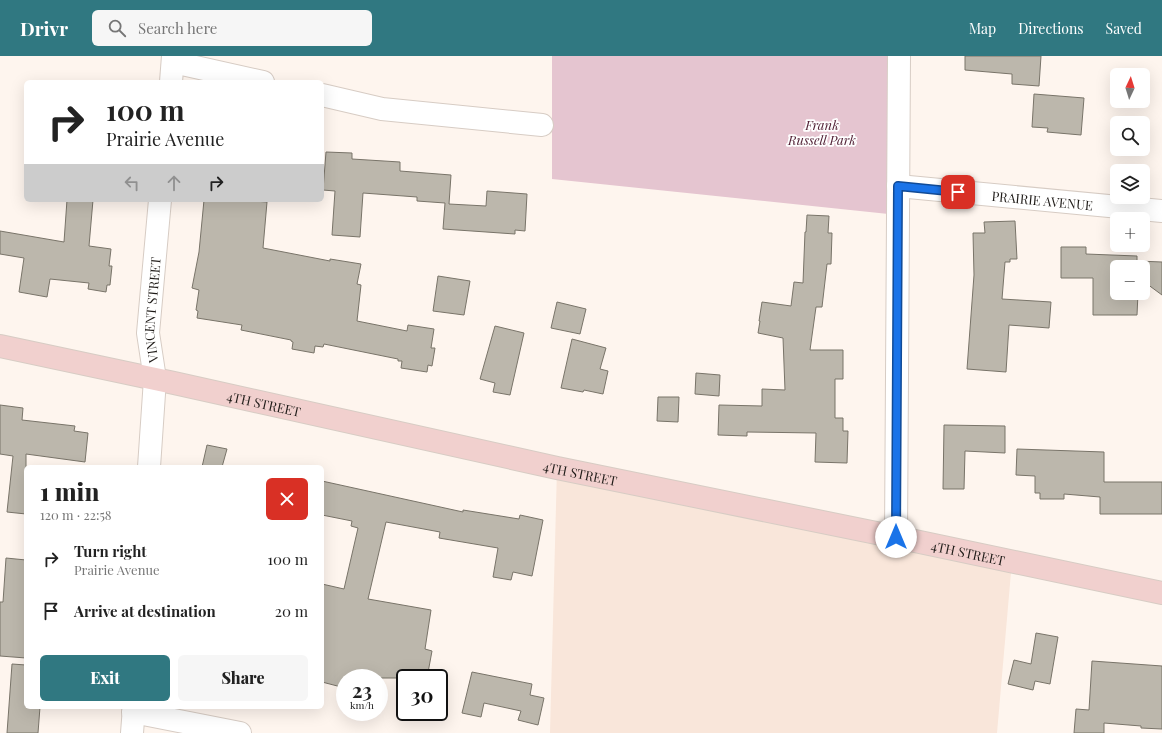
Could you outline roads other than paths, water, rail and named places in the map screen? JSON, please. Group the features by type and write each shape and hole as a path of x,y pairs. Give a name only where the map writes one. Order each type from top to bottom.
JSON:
{"street":[{"path":"896,537 899,56"},
{"path":"172,67 251,80"},
{"path":"324,95 382,109 542,125"},
{"name":"PRAIRIE AVENUE","path":"898,186 1162,211"},
{"name":"VINCENT STREET","path":"149,465 155,379 148,333 160,202"},
{"name":"4TH STREET","path":"0,346 557,468 1162,593"},
{"path":"133,717 240,733"}],"park label":[{"name":"Frank Russell Park","path":"822,132"}]}
